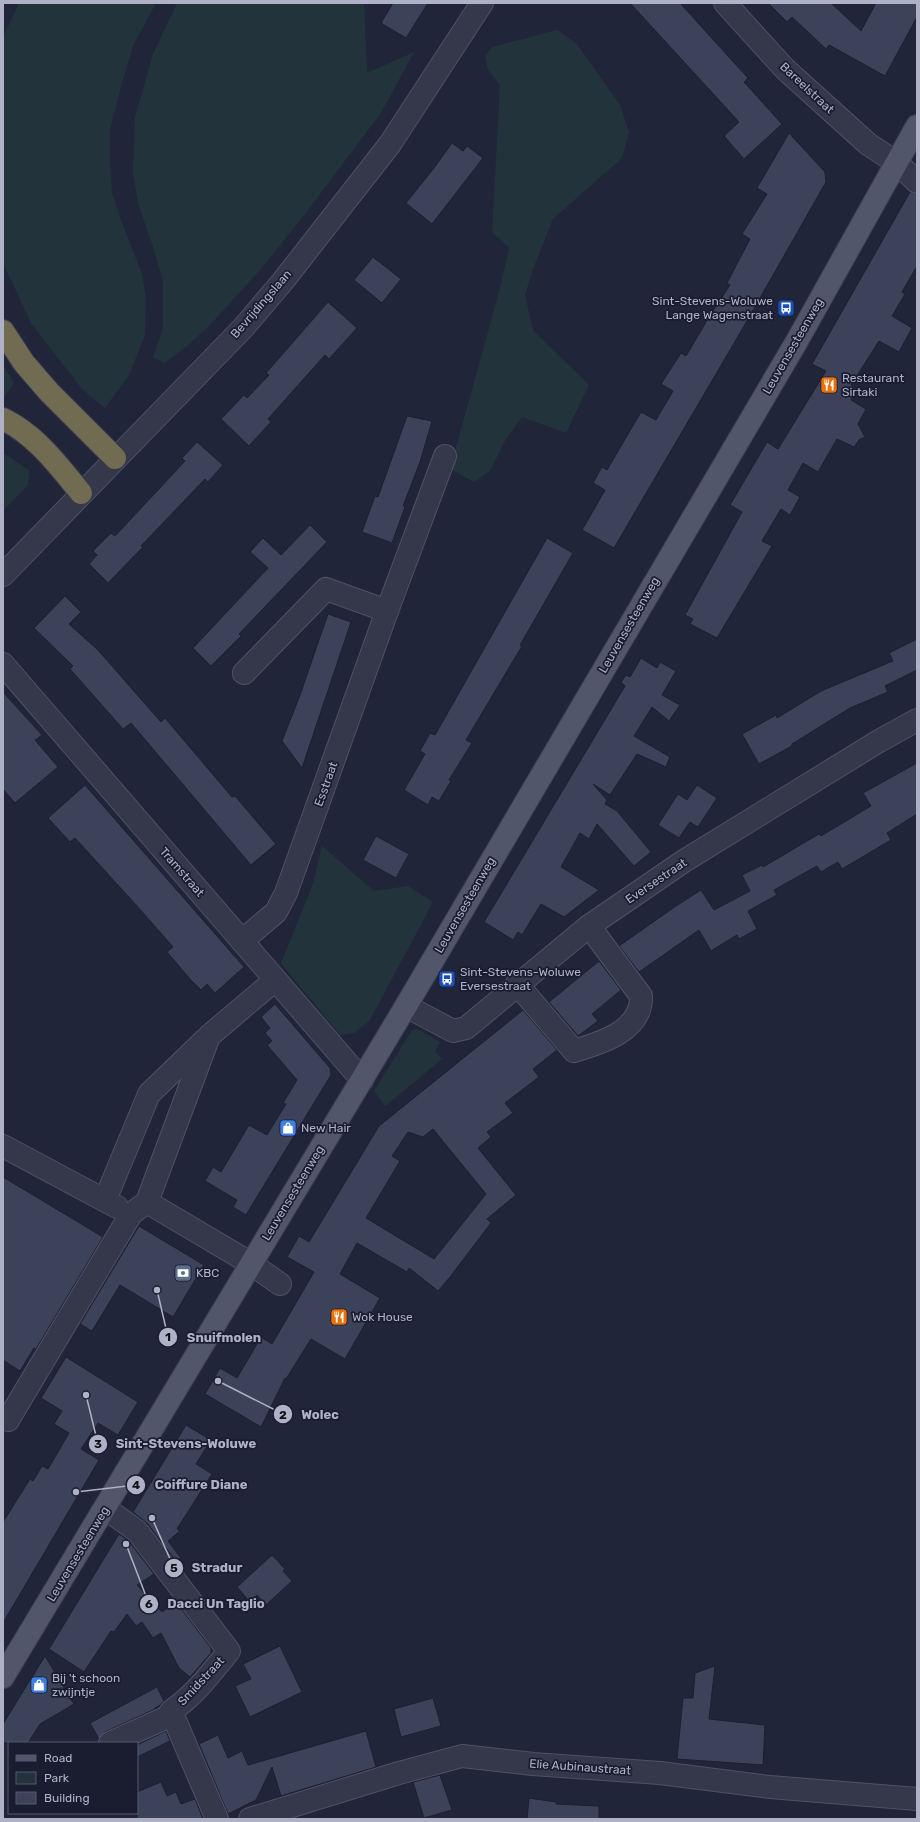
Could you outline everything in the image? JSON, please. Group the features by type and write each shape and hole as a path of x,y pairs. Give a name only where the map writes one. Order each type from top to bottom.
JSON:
{"highway":[{"path":"3,331 24,363 49,392 115,458"},
{"path":"3,419 16,426 40,444 81,493"}],"main road":[{"name":"Leuvensesteenweg","path":"3,1677 250,1263 406,1006 797,341 917,126"}],"street":[{"name":"Bevrijdingslaan","path":"3,574 243,328 283,281 390,144 482,3"},
{"name":"Bareelstraat","path":"725,3 785,69 868,144 897,163 917,182"},
{"name":"Esstraat","path":"242,941 276,912 286,894 387,612 445,456"},
{"path":"244,674 326,589 387,612"},
{"name":"Tramstraat","path":"3,664 362,1080"},
{"name":"Eversestraat","path":"406,1006 453,1031 466,1028 517,984 589,926 684,861 878,741 917,720"},
{"path":"517,984 574,1051 606,1042 627,1028 642,1007 641,996 589,926"},
{"path":"104,1200 149,1094 208,1036 275,980"},
{"path":"8,1420 139,1208 208,1036"},
{"path":"3,1146 104,1200 139,1208 250,1263 280,1284"},
{"name":"Smidstraat","path":"105,1508 137,1530 228,1650 189,1697 171,1711 217,1819"},
{"path":"112,1742 172,1715"},
{"name":"Elie Aubinaustraat","path":"250,1819 400,1772 462,1756 532,1764 660,1773 770,1787 917,1800"}],"green space":[{"path":"19,3 156,3 134,44 110,130 112,192 142,274 146,298 145,335 129,375 105,408 82,389 31,323 3,263 3,37"},
{"path":"177,3 364,3 367,73 414,52 381,113 305,214 261,269 209,326 187,346 164,363 153,357 163,328 163,281 138,204 133,171 135,117 153,54"},
{"path":"557,30 577,44 620,105 629,132 622,158 553,219 533,269 525,295 533,330 589,385 566,433 522,417 506,439 490,471 474,482 450,469 500,288 509,248 492,232 500,85 488,70 485,56 492,47"},
{"path":"3,364 14,383 3,399"},
{"path":"3,453 29,470 28,485 3,511"},
{"path":"322,846 374,891 408,886 433,902 370,1020 354,1033 340,1035 281,963 313,884"},
{"path":"417,1029 440,1042 435,1051 442,1059 385,1106 374,1091 412,1030"}],"building":[{"path":"393,3 428,3 406,38 381,23"},
{"path":"630,3 680,3 748,78 744,82 782,124 744,159 724,136 739,122"},
{"path":"768,3 831,3 861,31 876,3 917,3 917,17 885,76 829,45 826,49 792,17 787,22"},
{"path":"789,133 825,172 826,182 747,321 614,548 582,530 605,490 593,483 602,467 607,470 641,412 656,420 673,391 661,384 681,353 686,356 730,285 727,283 750,239 742,234 767,194 757,188"},
{"path":"452,143 463,151 467,146 483,158 432,224 406,203"},
{"path":"910,192 917,194 917,266 902,292 905,294 892,316 912,328 899,352 879,341 851,385 857,389 851,400 866,409 858,424 865,437 859,440 854,447 837,439 818,472 803,463 788,490 800,497 790,515 781,509 762,541 772,546 717,638 690,624 693,619 685,615 742,512 730,505 767,442 778,449 826,371 812,364"},
{"path":"373,257 401,279 382,303 354,280"},
{"path":"328,302 357,328 329,359 325,355 268,419 271,422 249,446 221,419 244,395 247,398 269,375 266,373"},
{"path":"407,416 432,421 420,462 403,506 405,507 392,543 362,532 375,496 378,497"},
{"path":"197,442 223,465 208,482 205,479 108,583 89,564 97,555 93,551 111,533 115,536 185,461 182,458"},
{"path":"310,525 327,542 239,634 241,636 211,666 193,648 268,568 250,552 263,538 281,555"},
{"path":"547,538 573,553 520,645 522,646 466,740 472,743 449,780 451,781 439,801 432,797 428,805 404,790 425,754 420,751 430,733 435,735"},
{"path":"65,596 81,612 69,624 98,650 161,722 165,718 232,797 235,796 276,844 251,865 131,723 123,729 70,669 73,666 34,628"},
{"path":"328,614 351,622 302,768 282,741 300,695"},
{"path":"917,639 917,670 885,686 888,692 850,708 792,744 792,746 759,764 742,734 776,715 777,718 821,691 893,661 889,653"},
{"path":"641,658 657,668 660,662 676,671 662,695 680,705 669,721 652,707 634,736 670,757 666,767 637,754 610,795 593,784 607,800 605,804 617,811 651,852 634,866 597,824 589,839 580,833 561,867 599,890 564,917 541,904 522,935 518,932 513,940 484,922 625,686 621,682 626,675 630,677"},
{"path":"3,692 42,735 35,740 58,767 15,803 3,789"},
{"path":"917,763 917,814 887,833 891,840 842,869 838,862 821,872 817,866 774,890 777,895 748,911 757,929 739,939 737,935 711,951 699,930 639,972 619,946 701,890 714,910 750,891 742,875 762,865 763,867 819,834 821,836 871,806 863,793"},
{"path":"85,785 244,967 215,993 207,984 201,990 190,979 167,952 173,947 137,906 75,838 70,842 48,818"},
{"path":"697,785 717,798 698,827 690,822 679,838 658,825 678,794 687,800"},
{"path":"376,836 409,854 396,878 363,860"},
{"path":"599,961 621,990 592,1014 598,1021 578,1036 549,1002"},
{"path":"275,1004 330,1068 331,1075 246,1215 233,1207 237,1200 205,1181 213,1167 221,1172 249,1125 267,1135 286,1104 283,1103 297,1080 267,1045 272,1041 265,1033 270,1028 261,1017"},
{"path":"523,1010 557,1050 533,1069 539,1077 505,1103 513,1113 487,1132 491,1137 478,1148 516,1195 487,1219 491,1223 438,1291 409,1268 407,1272 357,1243 340,1274 380,1298 345,1359 311,1339 286,1379 285,1378 261,1427 205,1394 220,1368 237,1378 261,1337 272,1344 314,1272 287,1257 299,1236 309,1242 379,1126","holes":["433,1129 486,1194 434,1259 366,1218 400,1161 392,1156 408,1132 423,1137"]},
{"path":"3,1177 103,1237 36,1349 34,1348 20,1371 3,1360"},
{"path":"139,1226 204,1265 173,1317 120,1285 92,1331 80,1324"},
{"path":"66,1357 138,1402 118,1435 98,1423 81,1449 99,1460 3,1623 3,1522 30,1479 33,1481 42,1466 48,1469 69,1433 54,1424 62,1411 41,1398"},
{"path":"186,1425 211,1440 196,1464 212,1474 177,1529 180,1531 168,1541 181,1558 176,1561 147,1523 133,1512"},
{"path":"119,1534 128,1540 154,1574 137,1585 162,1612 176,1602 211,1648 211,1653 190,1677 179,1668 161,1633 153,1638 142,1622 136,1626 127,1614 114,1632 111,1631 84,1672 49,1649"},
{"path":"272,1555 285,1569 283,1571 292,1581 266,1605 257,1595 250,1602 237,1587"},
{"path":"280,1646 302,1692 250,1717 235,1686 251,1679 243,1664"},
{"path":"45,1656 74,1704 40,1724 29,1742 3,1743 3,1724"},
{"path":"715,1666 709,1719 765,1725 763,1765 677,1759 683,1698 693,1698 695,1673"},
{"path":"157,1687 164,1701 160,1705 155,1709 105,1732 99,1739 90,1723"},
{"path":"433,1698 441,1726 401,1737 394,1709"},
{"path":"166,1731 170,1741 138,1757 138,1745"},
{"path":"366,1731 376,1767 281,1796 272,1767 256,1800 228,1814 199,1744 218,1735 228,1758 242,1751 248,1765"},
{"path":"440,1775 452,1810 424,1818 413,1782"},
{"path":"161,1782 167,1796 176,1792 181,1804 195,1799 203,1819 137,1819 138,1792"},
{"path":"529,1798 556,1802 556,1804 599,1806 599,1819 527,1819"}],"place":[{"name":"Sint-Stevens-Woluwe Lange Wagenstraat","path":"786,308"},
{"name":"Restaurant Sirtaki","path":"829,385"},
{"name":"Sint-Stevens-Woluwe Eversestraat","path":"447,979"},
{"name":"New Hair","path":"288,1128"},
{"name":"KBC","path":"183,1273"},
{"name":"Snuifmolen","path":"157,1290"},
{"name":"Wok House","path":"339,1317"},
{"name":"Wolec","path":"218,1381"},
{"name":"Sint-Stevens-Woluwe","path":"86,1395"},
{"name":"Coiffure Diane","path":"76,1492"},
{"name":"Stradur","path":"152,1518"},
{"name":"Dacci Un Taglio","path":"126,1544"},
{"name":"Bij 't schoon zwijntje","path":"39,1685"}]}
